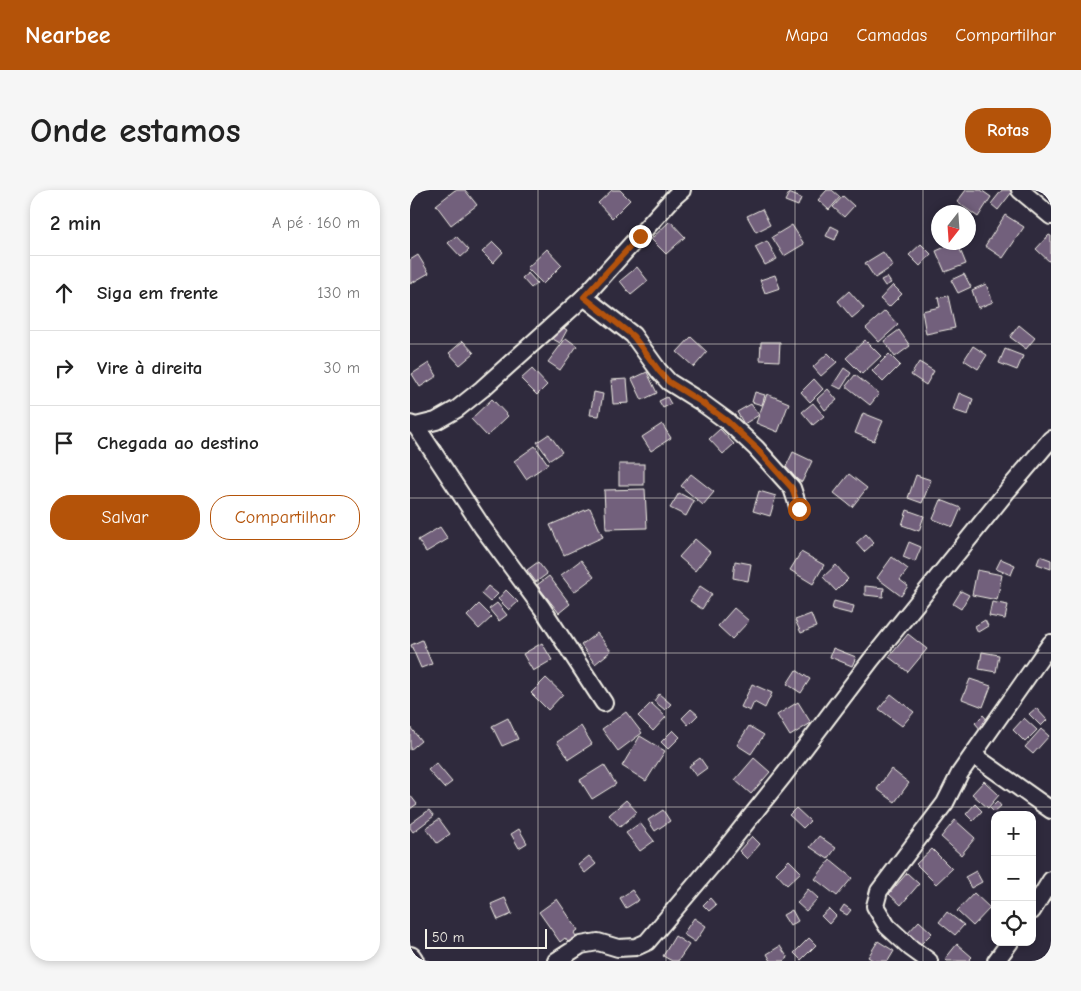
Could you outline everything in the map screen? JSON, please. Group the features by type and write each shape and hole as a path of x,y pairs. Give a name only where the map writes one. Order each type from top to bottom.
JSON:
{"street":[{"path":"1020,190 1051,216"},
{"path":"604,703 542,608 483,528 413,425 436,421 457,410 482,389 584,297 675,192"},
{"path":"584,297 633,336 669,382 727,421 756,448 792,488 799,509"},
{"path":"556,961 581,945 598,942 618,948 636,947 647,942 718,858 871,660 1051,439"},
{"path":"929,961 911,948 888,926 875,906 879,891 945,804 960,773 1051,644"},
{"path":"972,755 1051,810"},
{"path":"1036,904 1051,880"},
{"path":"996,961 1007,946"}],"building":[{"path":"455,190 465,190 477,205 451,225 436,205"},
{"path":"612,190 620,190 630,200 612,218 598,203"},
{"path":"827,190 832,190 840,197 829,210 818,200"},
{"path":"966,190 981,190 991,197 978,217 976,216 976,205 961,205 957,202"},
{"path":"1002,190 1012,192 998,210 991,204"},
{"path":"789,193 801,198 798,206 785,201"},
{"path":"843,196 854,206 844,217 833,207"},
{"path":"762,209 770,225 756,232 747,216"},
{"path":"1005,215 1024,227 1003,258 985,246"},
{"path":"670,221 685,237 666,254 651,239"},
{"path":"792,225 804,244 784,256 772,237"},
{"path":"831,226 839,230 835,240 826,236"},
{"path":"1049,235 1051,236 1051,263 1036,249"},
{"path":"456,236 469,250 461,257 448,243"},
{"path":"767,241 777,259 765,265 755,247"},
{"path":"493,242 503,252 493,263 482,252"},
{"path":"921,244 931,254 920,266 909,255"},
{"path":"547,249 562,265 543,284 527,268"},
{"path":"960,250 966,264 945,272 936,251"},
{"path":"883,252 893,266 875,278 865,263"},
{"path":"418,255 429,273 410,284 410,260"},
{"path":"637,267 648,281 631,295 620,281"},
{"path":"528,273 537,283 531,288 522,278"},
{"path":"964,274 971,287 958,293 951,280"},
{"path":"775,275 780,288 765,293 760,280"},
{"path":"887,277 891,283 885,286 881,280"},
{"path":"986,284 993,302 978,308 972,290"},
{"path":"893,285 902,294 889,307 880,299"},
{"path":"849,291 864,308 852,318 838,301"},
{"path":"948,296 955,328 926,334 922,311 940,307 938,298"},
{"path":"885,311 898,325 879,342 866,328"},
{"path":"559,325 567,330 560,343 551,338"},
{"path":"1019,325 1035,338 1026,349 1010,337"},
{"path":"899,330 910,346 895,357 884,341"},
{"path":"691,337 707,352 694,367 677,352"},
{"path":"566,338 577,346 560,370 548,362"},
{"path":"865,340 881,356 862,374 846,358"},
{"path":"463,341 474,353 460,365 449,353"},
{"path":"761,342 780,342 779,361 760,360"},
{"path":"973,346 987,355 978,369 964,360"},
{"path":"1005,349 1023,356 1017,370 999,363"},
{"path":"828,353 837,362 821,376 813,367"},
{"path":"889,354 900,365 883,382 872,371"},
{"path":"919,362 934,371 926,385 911,375"},
{"path":"429,363 437,376 420,387 412,374"},
{"path":"844,368 851,373 841,389 833,385"},
{"path":"532,369 547,385 537,395 521,379"},
{"path":"647,372 657,393 642,400 632,379"},
{"path":"855,375 879,394 870,405 846,386"},
{"path":"627,379 629,403 613,404 611,380"},
{"path":"814,379 823,389 810,402 801,392"},
{"path":"828,389 837,400 825,410 817,399"},
{"path":"594,392 603,394 599,416 590,415"},
{"path":"755,392 765,395 762,405 752,402"},
{"path":"959,393 973,399 968,415 953,410"},
{"path":"767,394 789,403 778,432 756,423"},
{"path":"667,397 671,404 663,408 659,401"},
{"path":"492,399 508,416 487,436 471,419"},
{"path":"813,403 824,416 813,425 802,412"},
{"path":"751,404 759,415 744,424 737,412"},
{"path":"863,413 883,421 874,441 855,433"},
{"path":"662,424 671,438 651,451 642,437"},
{"path":"720,429 734,444 723,454 709,439"},
{"path":"549,434 562,452 550,460 537,442"},
{"path":"535,446 548,464 526,479 514,461"},
{"path":"793,452 812,461 802,482 783,473"},
{"path":"619,464 644,464 644,485 619,485"},
{"path":"691,474 714,492 703,505 681,486"},
{"path":"849,474 867,488 852,507 834,493"},
{"path":"916,475 931,480 922,503 908,498"},
{"path":"645,489 647,528 606,529 604,490"},
{"path":"759,491 776,496 770,516 753,511"},
{"path":"679,493 694,501 686,516 670,508"},
{"path":"941,500 961,508 953,527 933,519"},
{"path":"590,508 603,537 564,555 550,525"},
{"path":"907,510 924,516 919,531 902,525"},
{"path":"440,527 448,539 426,552 418,540"},
{"path":"866,534 874,543 864,552 856,543"},
{"path":"695,539 710,552 695,571 679,557"},
{"path":"909,542 921,547 915,562 903,557"},
{"path":"801,552 824,565 813,584 790,570"},
{"path":"1040,556 1051,560 1051,569 1037,564"},
{"path":"892,557 908,569 900,580 908,586 901,596 877,578"},
{"path":"1001,559 1015,565 1011,575 996,569"},
{"path":"581,560 594,577 574,592 561,575"},
{"path":"735,561 751,564 748,581 733,578"},
{"path":"538,562 547,574 536,582 527,570"},
{"path":"836,565 848,579 836,591 823,577"},
{"path":"977,570 1002,575 997,600 972,595"},
{"path":"549,576 570,604 559,613 537,585"},
{"path":"488,586 498,594 490,602 481,594"},
{"path":"700,586 712,594 702,609 690,601"},
{"path":"865,586 884,588 883,597 865,595"},
{"path":"506,590 518,602 509,610 498,599"},
{"path":"961,591 969,595 961,609 953,604"},
{"path":"834,601 854,606 852,614 832,609"},
{"path":"992,602 1008,605 1005,619 989,616"},
{"path":"497,603 507,615 499,621 489,609"},
{"path":"479,604 492,617 479,629 467,616"},
{"path":"734,608 749,621 732,639 718,626"},
{"path":"811,614 816,627 801,633 795,620"},
{"path":"985,620 988,626 978,632 975,626"},
{"path":"597,633 611,651 595,664 581,645"},
{"path":"908,634 927,649 908,672 889,657"},
{"path":"422,640 432,664 421,668 411,645"},
{"path":"542,643 552,660 533,671 523,654"},
{"path":"833,648 856,657 852,666 830,657"},
{"path":"982,652 999,655 996,672 979,669"},
{"path":"796,670 810,679 801,693 787,684"},
{"path":"546,678 563,694 548,710 531,693"},
{"path":"970,679 991,686 983,707 962,699"},
{"path":"752,684 772,693 765,708 754,702 750,711 741,707"},
{"path":"659,694 671,704 665,710 654,701"},
{"path":"891,694 914,712 902,726 879,709"},
{"path":"798,702 811,723 790,736 777,715"},
{"path":"651,703 666,717 653,731 638,716"},
{"path":"1036,708 1047,720 1041,726 1029,714"},
{"path":"691,709 698,715 688,725 682,718"},
{"path":"626,712 642,733 618,751 602,729"},
{"path":"983,715 989,722 981,730 975,723"},
{"path":"508,718 518,739 502,746 492,726"},
{"path":"1024,718 1037,730 1025,742 1013,730"},
{"path":"581,726 592,744 569,759 557,742"},
{"path":"749,726 764,735 751,754 737,745"},
{"path":"410,727 421,741 410,750"},
{"path":"1041,729 1049,736 1033,754 1025,747"},
{"path":"673,730 680,737 668,749 661,742"},
{"path":"640,736 665,751 646,781 622,766"},
{"path":"700,758 707,768 696,776 689,766"},
{"path":"754,758 770,772 751,794 735,780"},
{"path":"436,763 452,782 444,788 428,770"},
{"path":"604,765 616,784 592,799 580,780"},
{"path":"891,769 909,783 895,802 877,789"},
{"path":"984,781 999,795 988,808 972,794"},
{"path":"410,795 417,804 410,809"},
{"path":"626,800 637,812 620,827 609,815"},
{"path":"997,801 1001,806 995,811 990,808"},
{"path":"975,804 982,811 973,821 966,814"},
{"path":"796,808 810,821 803,828 789,815"},
{"path":"429,810 434,816 413,832 410,824"},
{"path":"663,810 670,821 655,831 648,820"},
{"path":"439,819 450,834 437,843 426,828"},
{"path":"955,820 975,838 961,855 941,837"},
{"path":"640,823 654,841 640,851 626,833"},
{"path":"519,829 527,843 519,848 511,834"},
{"path":"752,836 760,844 747,859 739,851"},
{"path":"819,836 836,848 828,859 810,847"},
{"path":"932,849 952,869 936,884 916,864"},
{"path":"589,856 596,864 585,873 578,865"},
{"path":"789,860 801,872 787,885 776,873"},
{"path":"830,860 852,878 837,896 815,879"},
{"path":"976,871 982,882 971,888 965,877"},
{"path":"907,873 919,884 901,905 889,894"},
{"path":"808,889 818,898 806,911 797,903"},
{"path":"632,890 639,900 626,908 620,898"},
{"path":"974,893 990,908 973,926 957,911"},
{"path":"505,898 512,914 498,920 491,904"},
{"path":"710,898 716,905 709,911 703,905"},
{"path":"557,899 578,930 574,933 578,939 570,945 565,938 560,942 539,912"},
{"path":"844,905 851,910 847,915 840,911"},
{"path":"829,909 836,916 829,924 821,916"},
{"path":"792,910 798,921 790,926 783,915"},
{"path":"947,912 964,925 955,935 939,922"},
{"path":"694,918 706,926 695,942 683,934"},
{"path":"919,921 932,933 919,946 907,934"},
{"path":"675,936 689,945 678,961 672,961 663,956"},
{"path":"809,938 816,945 801,960 794,953"},
{"path":"878,941 894,951 888,961 874,961 868,957"},
{"path":"957,944 972,957 968,961 947,961 945,959"},
{"path":"780,946 788,958 784,961 771,961 767,954"}],"route":[{"path":"640,236 584,297 633,336 669,382 727,421 756,448 792,488 799,509"}]}
